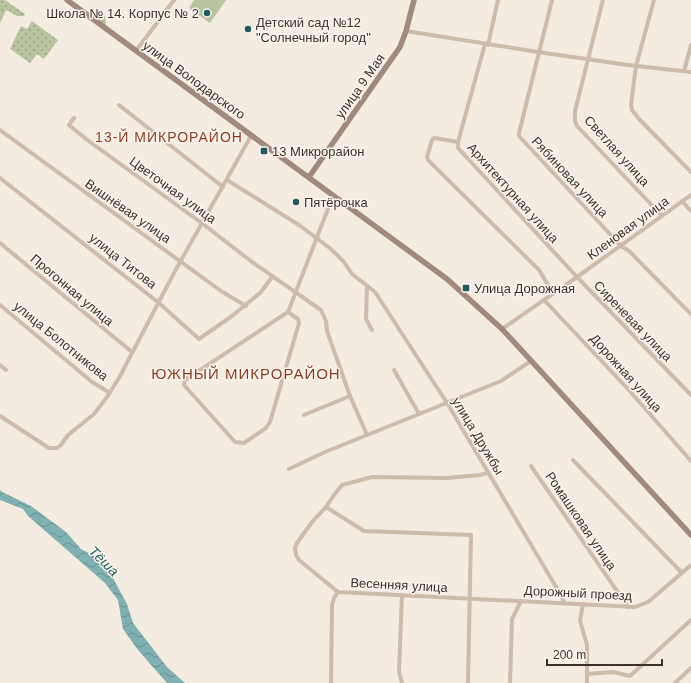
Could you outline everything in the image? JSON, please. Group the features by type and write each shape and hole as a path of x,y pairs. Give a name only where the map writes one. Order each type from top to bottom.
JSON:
{"main road":[{"name":"улица Володарского","path":"67,0 447,279 502,329 691,535"},
{"name":"улица 9 Мая","path":"309,177 402,44 414,0"}],"street":[{"path":"136,52 174,0"},
{"name":"Архитектурная улица","path":"498,0 458,142 458,148 577,277"},
{"name":"Рябиновая улица","path":"552,0 538,52 519,136 621,246"},
{"name":"Светлая улица","path":"603,0 575,111 575,121 577,126 662,216"},
{"path":"654,0 636,66 631,104 632,110 638,119 691,172"},
{"path":"406,31 538,52 691,72"},
{"path":"684,70 691,44"},
{"path":"119,105 223,187"},
{"name":"Цветочная улица","path":"74,118 69,125 252,262 321,310 326,321 350,396 368,435"},
{"name":"Вишнёвая улица","path":"0,130 221,291 246,306"},
{"path":"0,416 49,448 58,448 68,435 94,414 110,392 251,136"},
{"path":"458,142 434,138 427,157 428,160 539,270 553,293"},
{"name":"улица Титова","path":"0,178 160,303 196,338 199,339 246,306"},
{"name":"улица Дружбы","path":"227,180 299,225 331,249 344,262 352,274 375,292 447,403 562,597 564,603"},
{"name":"Кленовая улица","path":"502,329 691,195"},
{"path":"288,312 298,319 299,323 270,422 266,428 244,443 235,442 184,385 184,383 186,380 288,312 333,196"},
{"path":"682,201 691,211"},
{"name":"Прогонная улица","path":"0,243 132,352"},
{"path":"621,246 629,251 691,314"},
{"path":"246,306 260,293 273,276"},
{"name":"Сиреневая улица","path":"577,277 691,395"},
{"path":"367,286 366,319 372,330"},
{"name":"Дорожная улица","path":"544,300 628,389 691,461"},
{"name":"улица Болотникова","path":"0,305 92,382 110,392"},
{"path":"289,469 326,452 500,381 532,361"},
{"path":"0,365 6,370"},
{"path":"394,370 419,414"},
{"path":"304,415 350,396"},
{"path":"573,460 682,573"},
{"name":"Ромашковая улица","path":"532,466 628,606"},
{"path":"468,683 470,535 364,531 326,507 342,485 372,477 447,478 480,475 488,472"},
{"name":"Весенняя улица","path":"326,507 312,522 297,543 295,548 296,556 338,592 470,599"},
{"name":"Дорожный проезд","path":"470,599 635,607 648,602 691,565"},
{"path":"331,683 332,604 338,592"},
{"path":"402,595 399,672 402,683"},
{"path":"510,683 512,620 520,601"},
{"path":"582,604 580,621 587,645 587,683"},
{"path":"587,674 613,672 630,676 691,620"},
{"path":"675,683 691,668"}],"green space":[{"path":"0,0 5,0 25,14 24,16 17,16 6,10 0,23"},
{"name":"Школа № 14. Корпус № 2","path":"194,0 226,0 210,23 189,8"},
{"path":"96,12 100,12 105,16 105,26 91,16"},
{"path":"32,21 58,40 44,59 37,54 30,63 10,49 21,26 27,29"}],"water":[{"path":"0,490 31,506 66,532 81,549 96,557 108,569 127,604 133,623 167,667 185,683 167,683 138,650 123,629 118,600 105,583 28,516 23,509 0,500"}],"place":[{"name":"Школа № 14. Корпус № 2","path":"207,13"},
{"name":"Детский сад №12 \"Солнечный город\"","path":"248,29"},
{"name":"13 Микрорайон","path":"264,151"},
{"name":"Пятёрочка","path":"296,202"},
{"name":"Улица Дорожная","path":"466,288"}],"district":[{"name":"13-Й МИКРОРАЙОН","path":"169,137"},
{"name":"ЮЖНЫЙ МИКРОРАЙОН","path":"246,373"}],"water label":[{"name":"Тёша","path":"104,561"}]}
